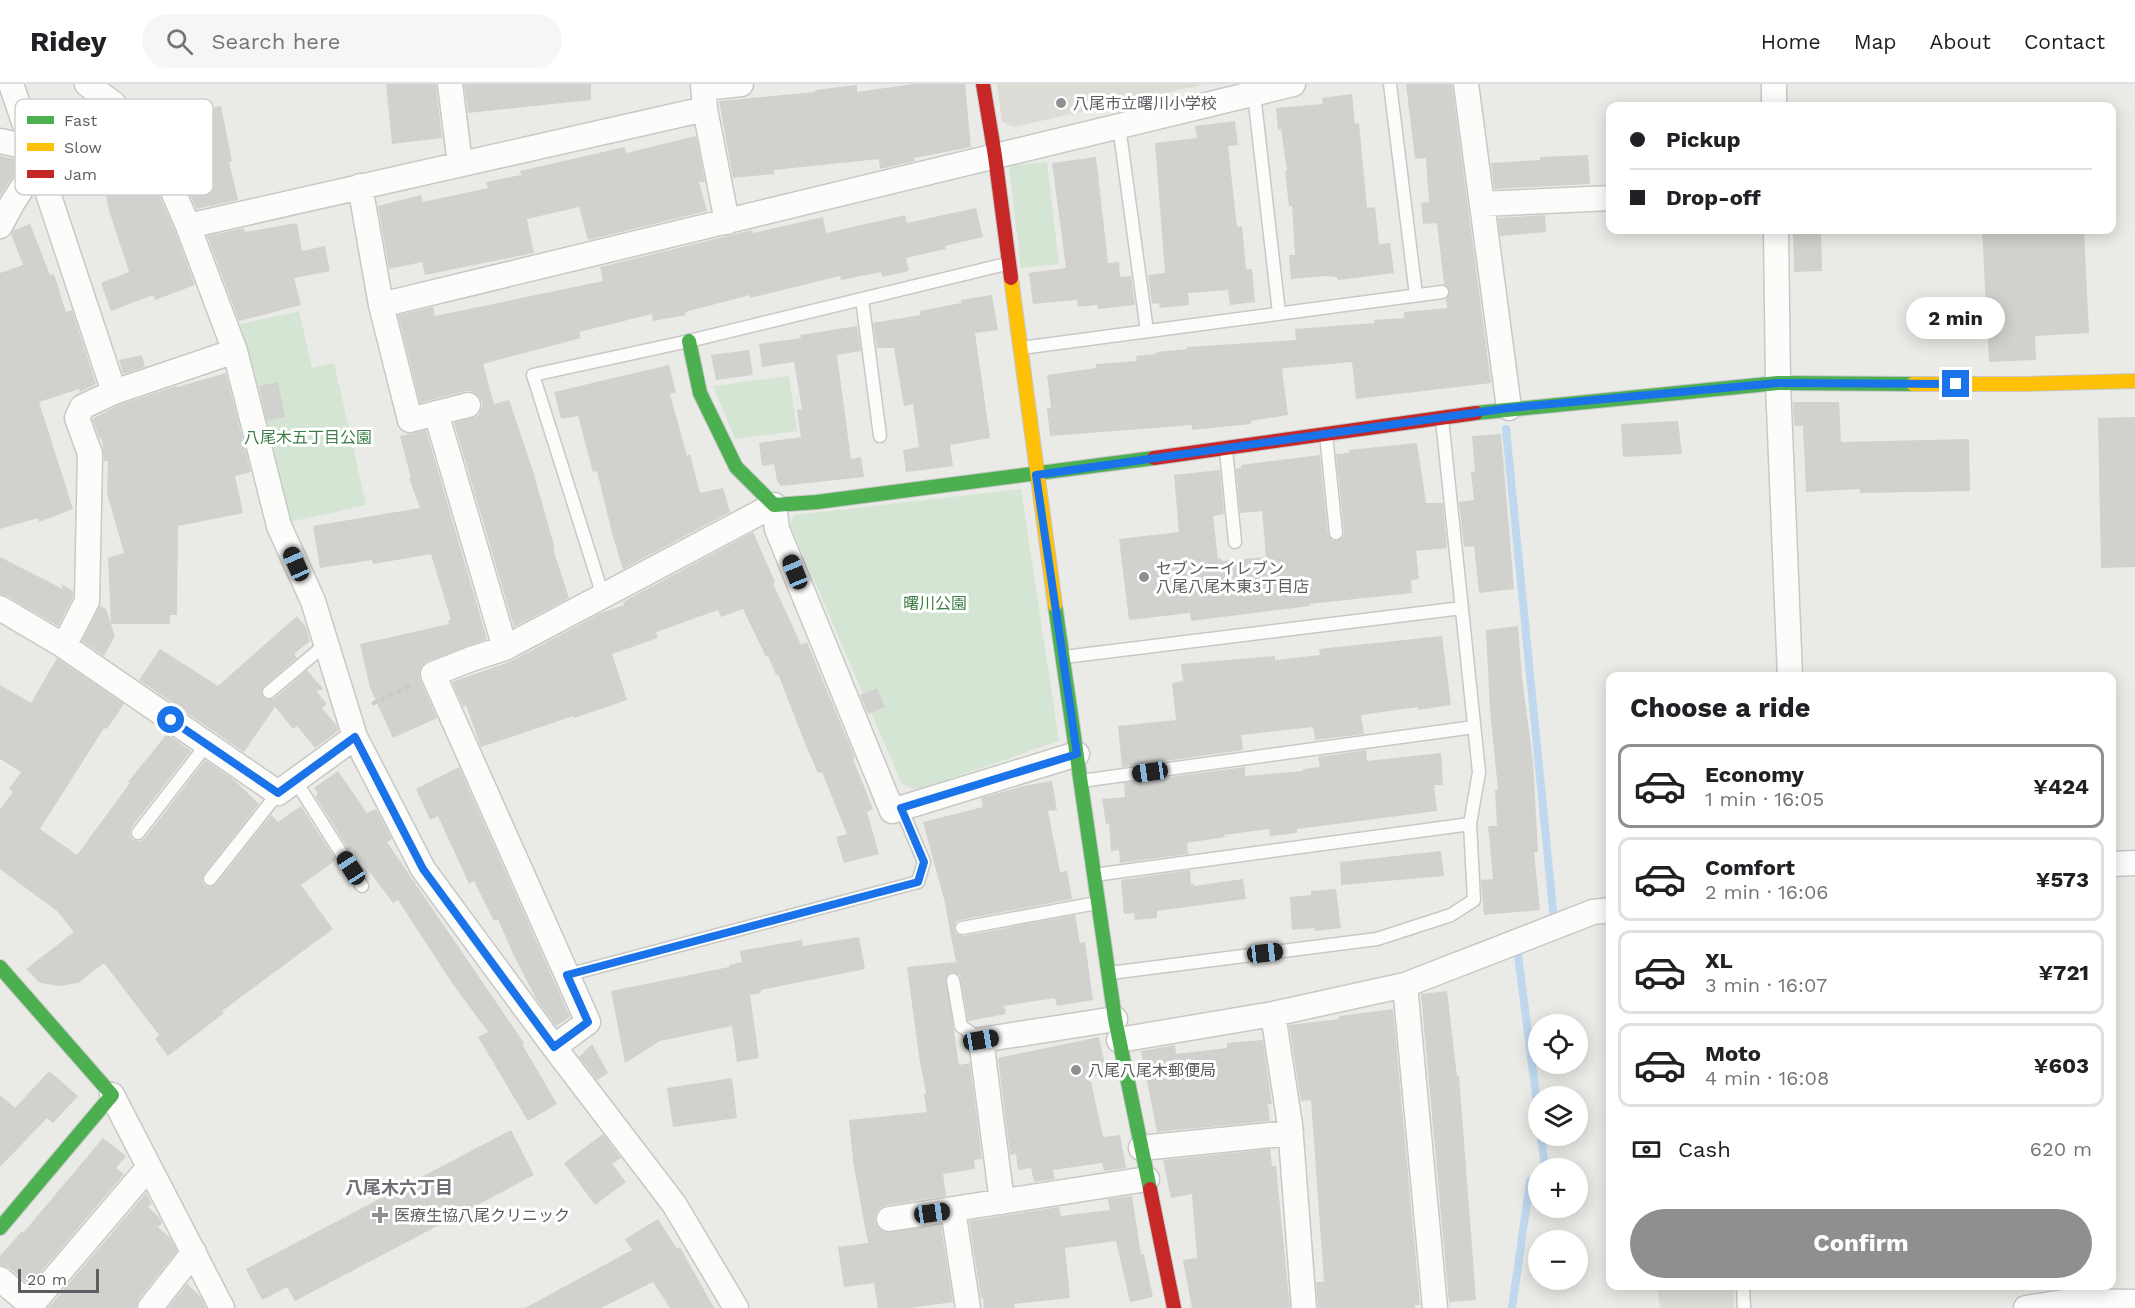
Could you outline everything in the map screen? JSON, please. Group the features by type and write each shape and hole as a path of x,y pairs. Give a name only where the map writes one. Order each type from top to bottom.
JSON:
{"street":[{"path":"11,84 16,99"},
{"path":"87,84 107,99"},
{"path":"450,84 460,164"},
{"path":"188,226 460,164 741,84"},
{"path":"983,84 995,156 1036,475 1117,1029 1148,1179 1170,1307"},
{"path":"381,305 1293,84"},
{"path":"1466,84 1509,408"},
{"path":"1774,84 1774,102"},
{"path":"704,94 727,222"},
{"path":"0,141 15,147"},
{"path":"0,226 6,200 15,186"},
{"path":"360,186 381,305 410,420 468,405"},
{"path":"48,195 114,392"},
{"path":"175,195 235,351 279,526 313,601 352,726 423,869 554,1047 674,1204 736,1308"},
{"path":"1482,204 1606,198"},
{"path":"1776,234 1778,383 1790,672"},
{"path":"689,341 700,393 736,467 774,505 777,529 892,811 1077,754"},
{"path":"64,646 87,601 90,454 77,418 82,406 114,392 235,351"},
{"path":"554,1047 588,1022 433,674 506,648 774,505 817,502 1036,475 1509,408 1778,383 2023,384 2135,381"},
{"path":"436,413 506,648"},
{"path":"0,608 64,646 207,744 286,787 352,726"},
{"path":"2116,864 2135,863"},
{"path":"1002,1202 981,1040 1273,1014 1405,985 1593,912 1606,911"},
{"path":"0,967 112,1095 222,1308"},
{"path":"1405,985 1435,1308"},
{"path":"1273,1014 1291,1133 1304,1308"},
{"path":"0,1227 112,1095"},
{"path":"1141,1149 1291,1133"},
{"path":"0,1279 30,1307 149,1167"},
{"path":"888,1219 1148,1179"},
{"path":"953,1210 968,1308"},
{"path":"150,1308 194,1252"},
{"path":"2025,1308 2069,1298 2135,1302"}],"lane":[{"path":"1390,84 1416,295"},
{"path":"1254,93 1280,313"},
{"path":"1119,126 1147,331"},
{"path":"603,596 532,375 689,341 1009,264"},
{"path":"1019,348 1442,291"},
{"path":"862,299 880,436"},
{"path":"1109,973 1377,939 1451,915 1474,900 1470,824 1479,772 1442,418"},
{"path":"1326,434 1336,533"},
{"path":"1226,448 1235,542"},
{"path":"1062,657 1462,608"},
{"path":"269,692 326,644"},
{"path":"1081,781 1474,727"},
{"path":"138,833 207,744"},
{"path":"210,879 286,787 362,886"},
{"path":"567,975 918,882 924,862 901,808"},
{"path":"1094,875 1470,824"},
{"path":"962,928 1098,903"},
{"path":"953,980 961,1026 981,1040"},
{"path":"1743,1290 1744,1308"}],"path":[{"path":"352,726 433,674"}],"shaded area":[{"name":"八尾市立曙川小学校","path":"997,84 1205,84 1014,127 1002,122"},
{"path":"1658,1290 1733,1290 1734,1308 1660,1308"}],"green space":[{"path":"1047,162 1059,264 1021,268 1009,166"},
{"name":"八尾木五丁目公園","path":"299,311 312,368 334,363 366,505 285,523 240,324"},
{"path":"789,376 797,431 735,439 713,386"},
{"name":"曙川公園","path":"1021,489 1059,741 917,790 902,784 790,524 795,515"}],"building":[{"path":"386,84 436,84 442,138 392,144"},
{"path":"464,84 591,84 591,100 468,113"},
{"path":"913,84 965,84 971,147 914,158 915,161 880,169 879,159 774,170 774,174 733,178 719,101 815,92 815,90 857,85 857,92"},
{"path":"1406,84 1452,84 1491,383 1356,399 1352,362 1285,368 1282,369 1288,415 1251,421 1251,424 1192,430 1192,425 1050,436 1047,408 1051,408 1047,375 1096,368 1096,364 1137,361 1136,356 1187,349 1187,347 1296,340 1295,329 1374,323 1374,320 1404,318 1404,312 1447,308 1446,299 1450,291 1444,284 1437,223 1423,224 1421,203 1429,202 1426,158 1415,159"},
{"path":"1352,94 1355,124 1359,123 1367,208 1375,207 1379,244 1390,243 1394,273 1338,280 1337,277 1327,276 1291,279 1289,255 1295,255 1292,206 1289,206 1285,171 1287,171 1281,129 1278,130 1276,108 1323,104 1322,98"},
{"path":"221,106 232,161 229,162 238,200 196,209 190,195 213,195 213,108"},
{"path":"1235,121 1238,145 1228,146 1237,227 1242,226 1246,269 1252,269 1255,302 1230,305 1228,290 1188,293 1189,305 1160,308 1159,303 1152,304 1148,275 1165,273 1155,143 1197,138 1195,126"},
{"path":"696,136 705,182 699,182 707,211 588,240 579,207 527,219 534,253 425,275 422,262 389,269 378,206 421,195 423,202 488,188 486,182 521,175 520,171 625,147 626,153"},
{"path":"1588,155 1590,184 1494,189 1491,163 1540,160 1540,157"},
{"path":"0,156 15,159 15,173 0,196"},
{"path":"1096,157 1108,263 1119,262 1120,277 1131,276 1135,305 1098,309 1097,305 1078,307 1077,300 1033,304 1029,273 1066,268 1052,163"},
{"path":"106,195 159,195 195,285 155,300 153,295 111,311 101,283 129,272"},
{"path":"976,208 983,237 945,246 946,249 906,258 909,271 882,277 881,272 841,280 840,276 750,298 750,295 685,312 686,315 653,321 652,314 579,332 581,338 483,364 494,404 509,400 533,471 555,549 553,549 569,598 514,627 454,423 478,416 482,408 482,401 478,395 465,391 420,403 398,315 433,307 435,316 603,281 600,267 752,230 753,233 823,217 826,233 905,215 907,223"},
{"path":"1545,215 1546,232 1500,236 1498,218"},
{"path":"297,223 302,251 325,246 330,271 294,278 301,305 239,321 207,236 244,228 245,232"},
{"path":"30,224 50,275 54,274 66,312 72,310 96,384 80,392 79,389 39,402 73,509 39,522 38,518 0,529 0,273 23,265 11,234 14,230"},
{"path":"1793,234 1821,234 1822,271 1794,272"},
{"path":"1982,234 2084,234 2089,333 2035,336 2036,360 1989,362"},
{"path":"992,295 998,330 975,333 990,438 950,445 953,466 906,472 903,450 919,447 913,404 904,406 894,348 877,348 873,323 920,315 920,311 961,303 961,300"},
{"path":"857,326 861,351 837,355 851,459 861,457 864,477 781,486 777,481 774,464 762,466 759,443 801,437 797,410 802,409 794,362 762,367 759,344"},
{"path":"749,350 753,375 716,380 711,355"},
{"path":"142,355 145,367 123,374 119,360"},
{"path":"669,365 676,392 670,394 700,493 723,488 730,512 623,569 597,471 593,472 578,416 561,419 554,392"},
{"path":"226,373 251,472 235,476 243,513 178,526 177,615 170,615 170,624 111,624 108,558 124,553 107,493 108,461 104,461 102,439 92,419 119,405 176,386"},
{"path":"278,382 285,417 267,421 259,386"},
{"path":"1793,402 1839,402 1841,442 1969,439 1970,491 1860,493 1860,489 1806,492 1803,426 1794,426"},
{"path":"2135,417 2135,567 2101,568 2098,418"},
{"path":"1678,421 1682,454 1623,457 1621,424"},
{"path":"426,430 487,639 422,665 419,672 420,679 437,718 393,738 370,688 360,644 449,624 448,621 451,620 431,554 373,564 372,560 320,568 313,526 420,508 409,478 411,478 400,436"},
{"path":"1501,434 1514,589 1479,593 1474,546 1464,547 1459,502 1474,500 1471,472 1475,472 1472,436"},
{"path":"1417,443 1426,503 1443,503 1447,548 1416,551 1419,579 1411,580 1412,593 1309,604 1310,606 1191,621 1190,613 1129,620 1119,539 1179,532 1174,475 1220,470 1224,514 1213,516 1218,559 1221,558 1222,561 1266,557 1262,511 1240,513 1236,469 1241,468 1241,465 1320,455 1328,534 1332,540 1337,541 1343,537 1344,532 1336,454 1349,453 1349,450"},
{"path":"753,532 775,582 773,584 801,645 807,642 855,758 853,759 873,809 867,812 879,854 844,863 836,837 847,834 822,772 818,773 806,746 778,674 776,675 768,656 766,657 743,609 721,617 718,610 656,632 658,638 612,654 627,700 481,747 466,705 463,707 452,682 512,661 601,613 624,605 623,602"},
{"path":"0,557 63,589 61,584 73,591 73,597 58,626 0,594"},
{"path":"100,606 106,609 115,636 104,656 82,641"},
{"path":"297,616 306,627 310,641 294,654 297,658 264,686 261,693 266,699 274,699 307,670 323,689 316,691 327,704 322,708 337,726 338,731 315,748 297,726 293,729 275,707 244,752 139,680 160,649 218,686"},
{"path":"1518,626 1533,761 1538,852 1534,852 1540,910 1484,915 1481,880 1493,879 1488,826 1497,826 1495,790 1498,790 1490,710 1486,630"},
{"path":"1442,636 1451,705 1361,715 1364,734 1315,740 1313,727 1241,735 1243,750 1122,767 1118,726 1176,720 1172,683 1183,681 1181,664 1275,656 1275,660 1320,655 1319,649"},
{"path":"57,658 124,704 107,729 104,728 40,829 77,855 130,783 128,782 167,734 191,751 131,828 130,836 133,840 141,841 145,838 205,760 233,779 259,804 204,874 202,881 205,886 212,887 216,884 271,815 278,822 301,806 336,860 301,885 333,929 222,1011 224,1013 168,1056 155,1039 159,1035 104,963 78,983 59,986 40,983 26,969 74,932 57,911 0,869 0,809 13,792 9,789 21,772 0,759 0,685 31,703"},
{"path":"877,688 885,707 868,714 860,695"},
{"path":"1366,750 1367,761 1441,753 1443,785 1434,785 1437,811 1297,829 1297,833 1270,836 1269,829 1224,835 1225,837 1187,843 1188,854 1120,863 1119,850 1111,851 1109,823 1106,824 1102,799 1125,797 1124,783 1245,767 1245,776 1303,771 1303,769 1320,767 1318,757"},
{"path":"459,767 570,1017 556,1026 537,1000 498,919 494,921 474,881 469,884 438,816 430,820 416,789"},
{"path":"338,771 367,813 376,809 392,839 387,842 524,1043 522,1044 557,1104 528,1121 478,1037 488,1032 450,980 398,900 393,903 352,848 349,850 315,796 318,794 314,788"},
{"path":"1052,781 1057,810 1048,811 1060,872 1067,871 1072,899 960,920 956,922 954,929 956,934 963,936 1075,915 1080,943 1085,942 1093,1000 1057,1006 1055,998 1004,1006 1006,1014 968,1021 960,975 952,972 946,977 959,1065 970,1063 982,1159 974,1160 975,1169 943,1174 946,1196 887,1205 880,1208 875,1221 884,1232 941,1225 953,1302 911,1308 878,1308 874,1283 844,1287 838,1247 868,1243 853,1161 849,1120 927,1112 907,967 956,962 944,899 923,822 983,807 981,798"},
{"path":"1441,851 1444,876 1341,885 1340,862"},
{"path":"1190,870 1191,884 1194,886 1243,879 1246,899 1157,911 1157,918 1135,920 1134,913 1124,914 1121,880"},
{"path":"1336,889 1341,928 1315,931 1314,928 1292,930 1290,897 1311,895 1311,891"},
{"path":"859,937 865,969 761,990 761,993 750,995 759,1058 737,1062 732,1026 660,1041 625,1063 611,991 729,967 729,965 742,962 740,951 802,940 803,946"},
{"path":"1447,991 1457,1076 1459,1076 1476,1300 1449,1302 1421,994"},
{"path":"1393,1009 1420,1305 1415,1305 1415,1308 1318,1308 1316,1282 1324,1282 1311,1100 1301,1101 1289,1025"},
{"path":"1099,1037 1107,1074 1090,1077 1103,1137 1120,1135 1126,1168 1104,1171 1102,1163 1053,1170 1055,1179 1034,1182 1031,1168 1018,1170 1016,1154 1010,1155 998,1058"},
{"path":"1263,1040 1272,1104 1268,1104 1270,1121 1157,1132 1141,1051 1175,1045 1176,1054 1227,1048 1227,1043"},
{"path":"592,1044 608,1073 597,1080 579,1057"},
{"path":"49,1071 78,1096 53,1123 47,1118 0,1167 0,1095 15,1108"},
{"path":"732,1078 737,1118 673,1127 667,1088"},
{"path":"511,1130 534,1175 295,1301 287,1287 262,1300 246,1269"},
{"path":"603,1134 621,1158 612,1164 626,1182 595,1205 564,1163"},
{"path":"103,1138 126,1156 116,1168 124,1174 30,1285 9,1268 0,1265 0,1256 22,1231 23,1233"},
{"path":"1270,1149 1272,1166 1276,1166 1290,1308 1192,1308 1183,1260 1197,1258 1192,1194 1171,1198 1163,1160"},
{"path":"146,1193 152,1203 148,1207 162,1223 158,1227 170,1238 177,1251 139,1299 136,1308 48,1308"},
{"path":"1132,1196 1141,1254 1144,1254 1153,1297 1130,1302 1116,1241 1065,1248 1070,1298 1014,1304 1015,1308 984,1308 969,1221 1059,1207 1061,1216 1110,1210 1108,1199"},
{"path":"658,1219 677,1249 680,1247 714,1308 670,1308 653,1282 601,1308 525,1308 632,1250 625,1239"},
{"path":"187,1284 200,1296 206,1308 168,1308"}],"waterway":[{"path":"1506,429 1554,920"},
{"path":"1518,955 1535,1086"},
{"path":"1542,1146 1544,1158"},
{"path":"1512,1308 1528,1195"}],"traffic: fast":[{"path":"689,341 700,393 736,467 774,505 817,502 1154,458"},
{"path":"1476,413 1778,383 1913,384"},
{"path":"1055,605 1115,1019 1150,1189"},
{"path":"0,967 112,1095 0,1228"}],"traffic: slow":[{"path":"1011,278 1055,605"},
{"path":"1913,384 2135,381"}],"traffic: jam":[{"path":"983,84 1011,278"},
{"path":"1154,458 1476,413"},
{"path":"1150,1189 1174,1308"}],"place":[{"name":"八尾市立曙川小学校","path":"1061,103"},
{"name":"セブンーイレブン 八尾八尾木東3丁目店","path":"1144,577"},
{"name":"八尾八尾木郵便局","path":"1076,1070"},
{"name":"医療生協八尾クリニック","path":"380,1215"}],"district":[{"name":"八尾木六丁目","path":"399,1188"}],"route":[{"path":"171,720 278,793 355,737 423,869 554,1047 588,1022 567,975 918,882 924,862 901,808 1077,754 1036,475 1509,408 1778,383 1956,384"}]}
